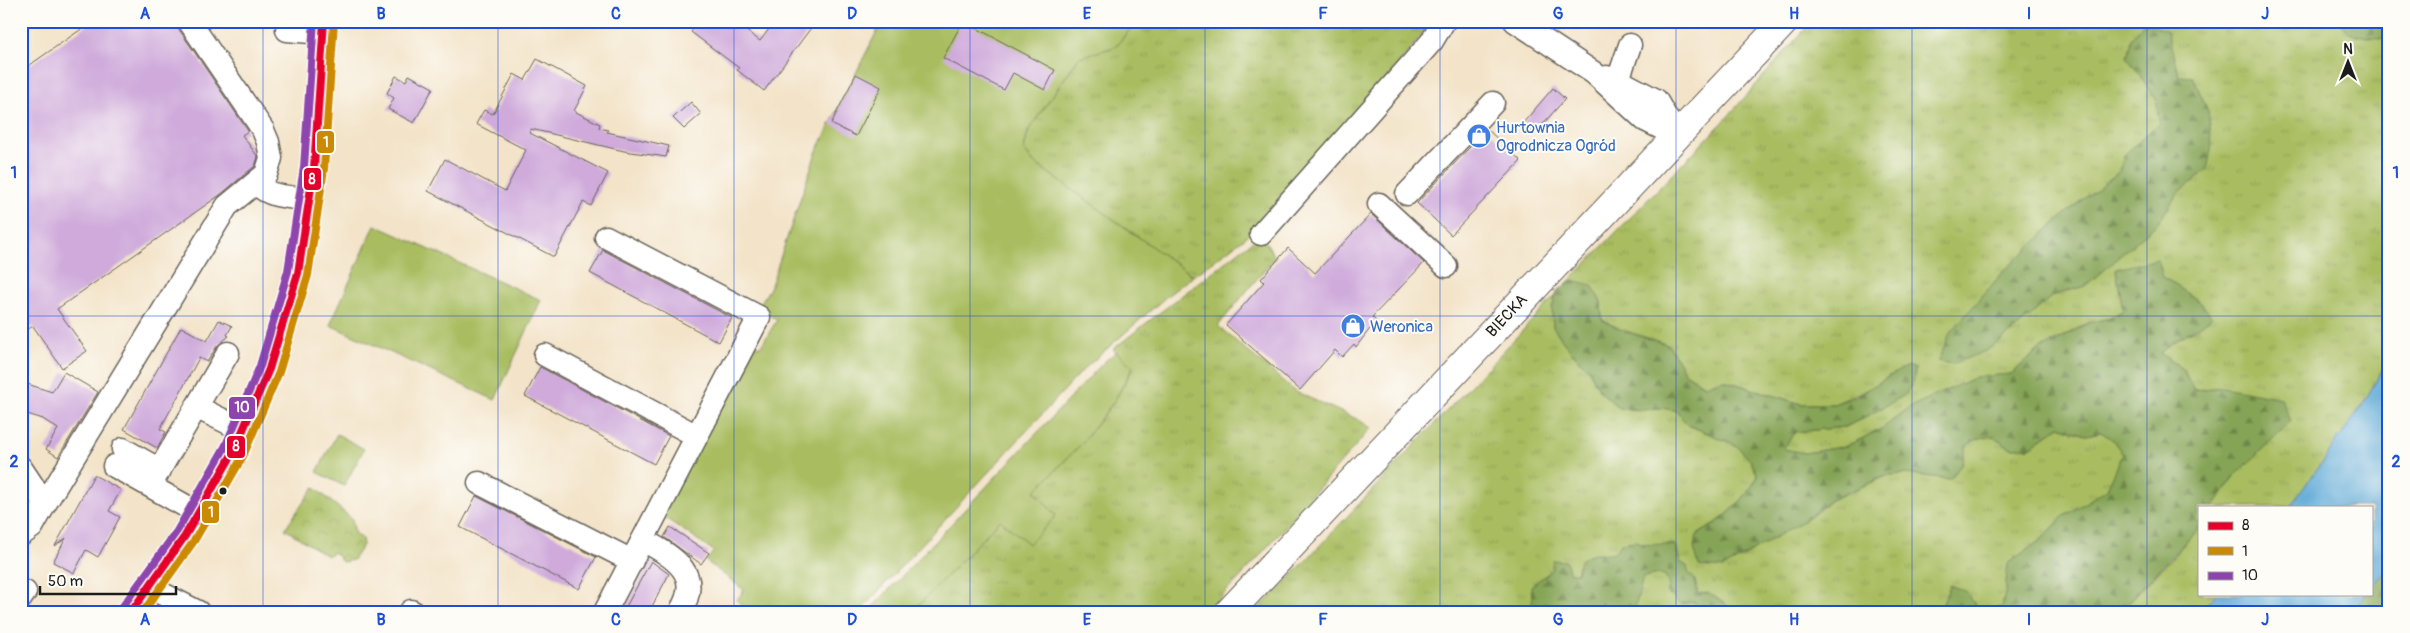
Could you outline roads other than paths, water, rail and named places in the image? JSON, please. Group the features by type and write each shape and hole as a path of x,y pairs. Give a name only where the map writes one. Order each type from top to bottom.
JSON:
{"main road":[{"name":"BIECKA","path":"1229,612 1785,21"}],"street":[{"path":"21,534 32,527 227,206 266,174 271,158 263,130 188,21"},
{"path":"1261,234 1432,41 1444,21"},
{"path":"1515,21 1540,28 1594,73 1645,120 1677,136"},
{"path":"131,612 185,536 234,451 269,370 298,273 314,168 323,27 288,30"},
{"path":"1618,80 1630,45"},
{"path":"1594,73 1618,80 1656,100 1677,136"},
{"path":"1407,194 1494,103"},
{"path":"255,183 266,193 274,196 309,199"},
{"path":"1379,204 1446,266"},
{"path":"605,612 759,317 606,238"},
{"path":"155,478 198,408 228,353"},
{"path":"545,355 697,436"},
{"path":"198,408 243,430"},
{"path":"119,458 155,478 198,513"},
{"path":"21,468 45,504"},
{"path":"479,483 632,562"},
{"path":"643,540 671,556 682,565 689,594 680,612"},
{"path":"149,587 198,612"}],"water":[{"path":"2389,358 2389,567 2372,587 2372,506 2291,506 2361,407"},
{"path":"2214,596 2364,596 2352,612 2199,612"}],"place":[{"name":"Hurtownia Ogrodnicza Ogród","path":"1479,136"},
{"name":"Weronica","path":"1353,326"}]}
